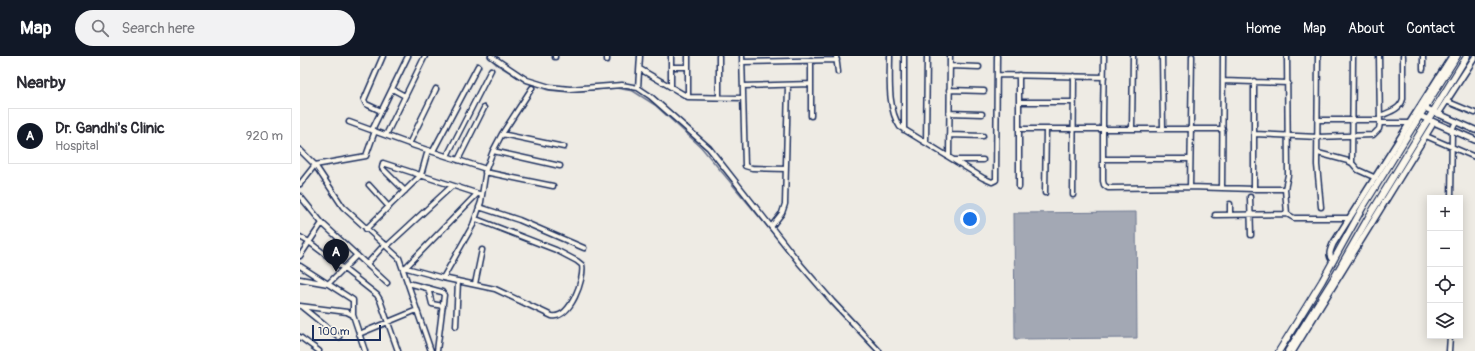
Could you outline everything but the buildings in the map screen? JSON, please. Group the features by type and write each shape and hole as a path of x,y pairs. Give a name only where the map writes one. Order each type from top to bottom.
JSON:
{"main road":[{"path":"1279,351 1322,282 1363,207 1457,56"},
{"path":"1288,351 1332,281 1428,119 1436,113 1467,56"},
{"path":"1340,248 1348,253"}],"street":[{"path":"381,111 366,104 364,100 383,56"},
{"path":"300,184 315,165 364,157 367,154 381,111 408,56"},
{"path":"386,135 425,56"},
{"path":"491,56 523,78 550,87 570,89 622,85 638,88 650,96 709,148 806,271 879,351"},
{"path":"638,88 640,56"},
{"path":"671,56 671,87"},
{"path":"688,56 688,96"},
{"path":"719,56 719,98"},
{"path":"742,56 745,166 752,168 786,169"},
{"path":"890,56 890,99 897,124 904,130 987,181 992,182 996,180 997,56"},
{"path":"904,56 904,130"},
{"path":"926,143 927,56"},
{"path":"949,157 950,56"},
{"path":"1104,56 1103,158 1104,185 1108,188 1190,187 1285,189"},
{"path":"1132,128 1133,56"},
{"path":"1162,56 1163,128"},
{"path":"1190,187 1192,56"},
{"path":"1222,188 1223,56"},
{"path":"1287,56 1288,176 1285,189 1287,214"},
{"path":"1318,56 1318,153 1321,207"},
{"path":"1352,163 1354,56"},
{"path":"1254,134 1318,137 1353,137 1373,135 1379,130 1380,120 1379,56"},
{"path":"1380,120 1402,104 1403,56"},
{"path":"1423,56 1423,69"},
{"path":"1333,261 1330,257 1330,252 1452,56"},
{"path":"1436,113 1446,101 1475,57"},
{"path":"742,62 836,58 838,72"},
{"path":"811,60 811,116"},
{"path":"433,152 478,66"},
{"path":"950,66 979,67"},
{"path":"671,68 688,67"},
{"path":"640,69 688,96 743,98"},
{"path":"447,156 491,70"},
{"path":"997,75 1104,77"},
{"path":"1019,75 1019,187"},
{"path":"1073,195 1074,76"},
{"path":"1223,81 1288,83"},
{"path":"1254,81 1254,188"},
{"path":"743,86 810,84"},
{"path":"771,227 785,208 788,85"},
{"path":"443,278 476,219 485,170 493,151 502,134 532,88"},
{"path":"392,89 405,96"},
{"path":"409,144 436,89"},
{"path":"950,90 984,91"},
{"path":"1446,101 1475,113"},
{"path":"1019,102 1073,102"},
{"path":"458,160 484,108"},
{"path":"1425,108 1475,130"},
{"path":"949,114 982,114"},
{"path":"1420,116 1475,140"},
{"path":"1318,120 1380,120 1410,123"},
{"path":"1451,195 1452,130 1456,121"},
{"path":"349,122 485,170 553,186"},
{"path":"1293,351 1434,122"},
{"path":"1019,129 1223,129"},
{"path":"1045,193 1046,129"},
{"path":"502,134 564,147"},
{"path":"949,135 983,136"},
{"path":"1426,136 1475,157"},
{"path":"300,150 315,165 343,207 366,230 386,245 399,258 404,267 431,351"},
{"path":"366,230 421,175 428,150"},
{"path":"493,151 560,166"},
{"path":"1318,153 1352,163 1358,170 1376,178"},
{"path":"1103,158 1190,159"},
{"path":"953,160 983,160"},
{"path":"405,191 382,168 383,163 480,194"},
{"path":"369,185 389,207"},
{"path":"367,264 452,186"},
{"path":"404,267 480,194"},
{"path":"300,196 322,223 387,283"},
{"path":"1250,197 1250,235"},
{"path":"1230,204 1230,215"},
{"path":"479,207 519,220 584,248"},
{"path":"1215,215 1287,214 1294,218 1350,218"},
{"path":"404,267 443,278 500,290 552,316 558,316 564,312 579,288 582,267 577,261 556,250 476,219"},
{"path":"300,256 322,223"},
{"path":"300,237 344,268 376,295 380,300 398,351"},
{"path":"475,284 482,250"},
{"path":"328,284 357,255"},
{"path":"300,266 353,300 352,315 365,351"},
{"path":"300,279 328,284"},
{"path":"456,326 458,281"},
{"path":"408,283 444,294 437,351"},
{"path":"428,288 432,304 443,306"},
{"path":"301,306 347,312 352,315"},
{"path":"301,306 339,337"},
{"path":"359,334 417,310"},
{"path":"300,337 312,349 319,351"},
{"path":"1449,351 1450,339"}],"shaded area":[{"path":"1136,212 1137,338 1015,339 1014,213"}],"waterway":[{"path":"488,56 496,64 527,83 548,90 569,92 616,88 633,91 655,105 701,147 826,297"},
{"path":"867,341 876,351"}],"place":[{"name":"Dr. Gandhi's Clinic","path":"336,272"}]}
